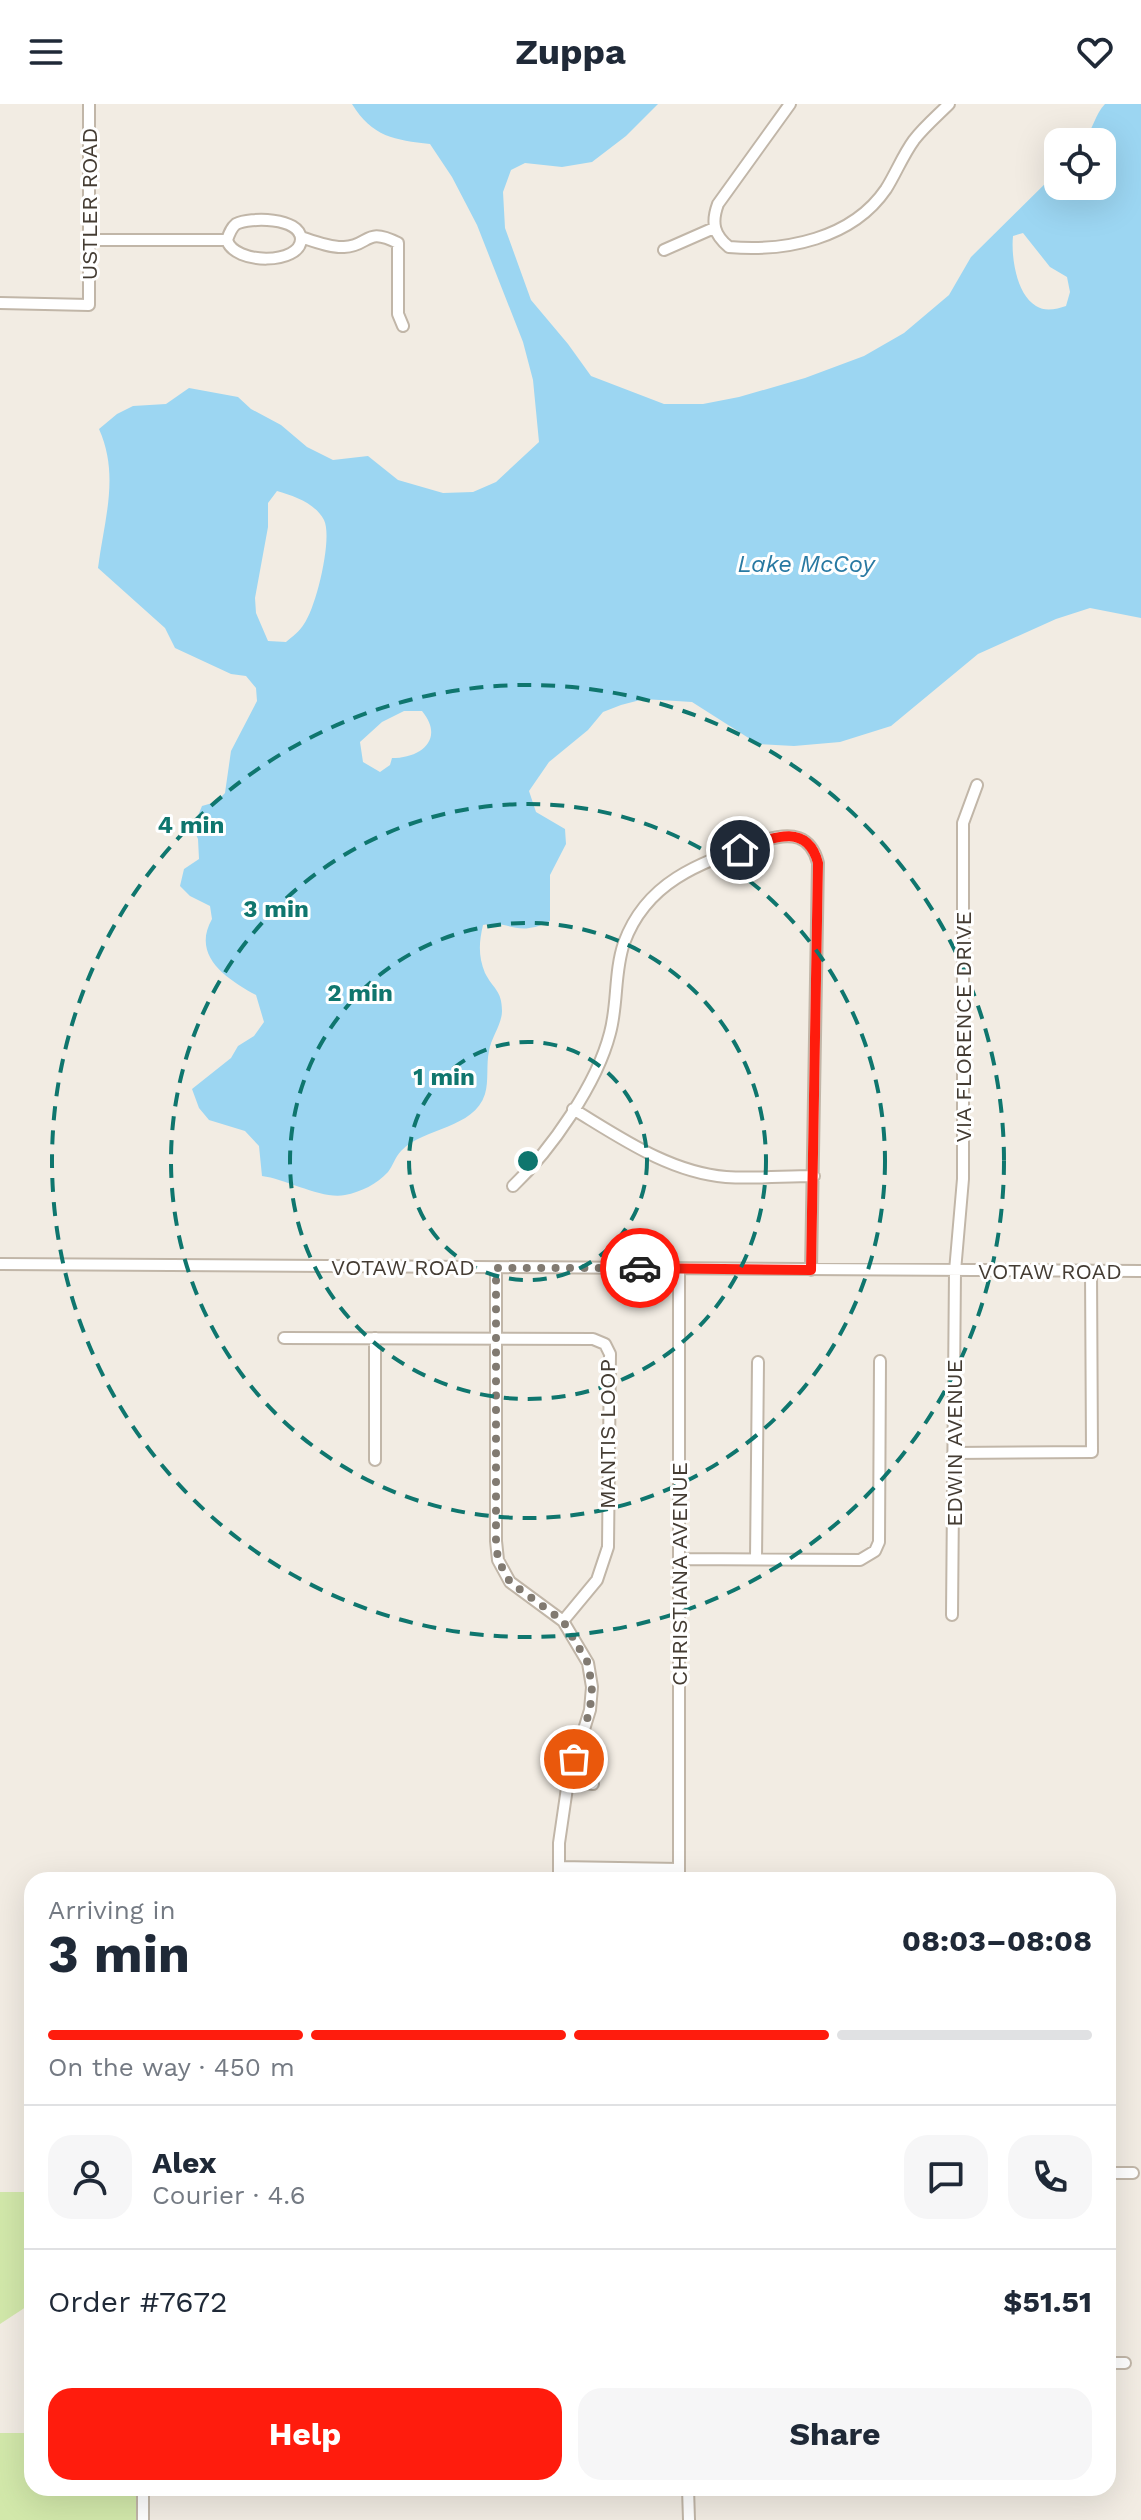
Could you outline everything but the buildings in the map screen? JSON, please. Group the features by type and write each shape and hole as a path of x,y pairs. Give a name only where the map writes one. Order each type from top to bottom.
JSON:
{"street":[{"name":"USTLER ROAD","path":"0,303 89,305 89,104"},
{"path":"790,104 718,204 714,228 718,238 729,247 799,243 838,230 868,210 885,190 915,139 949,104"},
{"path":"301,237 299,248 291,255 265,258 237,254 228,246 227,240 231,229 240,223 280,221 291,224 301,237 344,247 370,236 398,243 398,314 403,326"},
{"path":"664,250 714,228"},
{"path":"89,240 227,240"},
{"name":"VIA FLORENCE DRIVE","path":"955,1271 963,1179 963,823 977,785"},
{"path":"513,1186 531,1169 573,1109 602,1057 610,1034 625,943 654,896 680,874 778,836 796,836 814,849 818,863 811,1270"},
{"path":"573,1109 653,1156 693,1171 726,1177 814,1176"},
{"name":"VOTAW ROAD","path":"0,1264 1141,1271"},
{"path":"496,1268 498,1560 510,1582 563,1621 588,1663 592,1687 590,1710 568,1781 559,1843 559,1872"},
{"name":"CHRISTIANA AVENUE","path":"679,1268 679,1872"},
{"name":"EDWIN AVENUE","path":"952,1615 955,1271"},
{"path":"953,1453 1092,1452 1091,1271"},
{"name":"MANTIS LOOP","path":"284,1338 593,1339 605,1344 610,1354 608,1547 597,1580 563,1621"},
{"path":"375,1338 375,1460"},
{"path":"679,1559 860,1560 875,1551 879,1542 880,1361"},
{"path":"756,1559 758,1362"},
{"path":"568,1781 593,1784"},
{"path":"559,1867 634,1872"},
{"path":"1116,2173 1133,2173"},
{"path":"1116,2363 1125,2363"},
{"path":"143,2496 143,2520"},
{"path":"688,2496 689,2520"}],"green space":[{"path":"0,2192 24,2192 24,2308 0,2324"},
{"path":"0,2433 24,2433 24,2496 140,2496 140,2520 0,2520"}],"water":[{"name":"Lake McCoy","path":"352,104 658,104 626,136 592,162 562,167 525,163 511,170 503,192 505,228 531,300 591,376 664,404 703,404 805,378 864,356 904,333 949,295 971,257 1044,185 1044,200 1116,200 1116,128 1091,128 1105,104 1141,104 1141,618 1090,608 1056,619 978,654 891,726 840,742 794,746 758,744 692,702 644,699 603,712 588,730 549,762 529,791 536,812 565,829 566,844 550,875 550,921 529,928 483,925 481,961 499,994 502,1011 490,1046 486,1089 479,1106 460,1121 411,1143 374,1184 357,1192 336,1196 262,1176 259,1146 245,1131 209,1120 199,1108 192,1089 231,1058 238,1046 254,1036 264,1022 256,995 224,974 209,955 206,944 212,919 210,906 190,896 180,886 184,869 199,859 198,839 193,828 202,806 216,802 225,793 231,751 257,701 256,688 246,676 231,674 175,648 165,628 98,568 109,498 109,464 99,429 133,406 166,404 189,388 238,397 251,409 281,425 307,447 333,460 368,456 398,480 443,493 473,492 496,482 539,442 533,380 523,342 477,225 452,177 430,144 385,135 368,124","holes":["1023,233 1050,267 1067,277 1070,292 1066,306 1043,309 1029,300 1019,284 1014,264 1013,236","277,491 310,505 320,514 326,529 322,573 309,616 286,642 268,641 256,613 255,598 268,527 268,503","404,711 422,711 429,721 430,738 420,751 392,758 390,765 380,772 363,762 360,742 382,722"]}],"way so far":[{"path":"574,1759 590,1710 592,1687 588,1663 563,1621 510,1582 498,1560 496,1268 640,1268"}],"route":[{"path":"640,1268 811,1270 818,863 814,849 796,836 778,836 740,850"}]}
